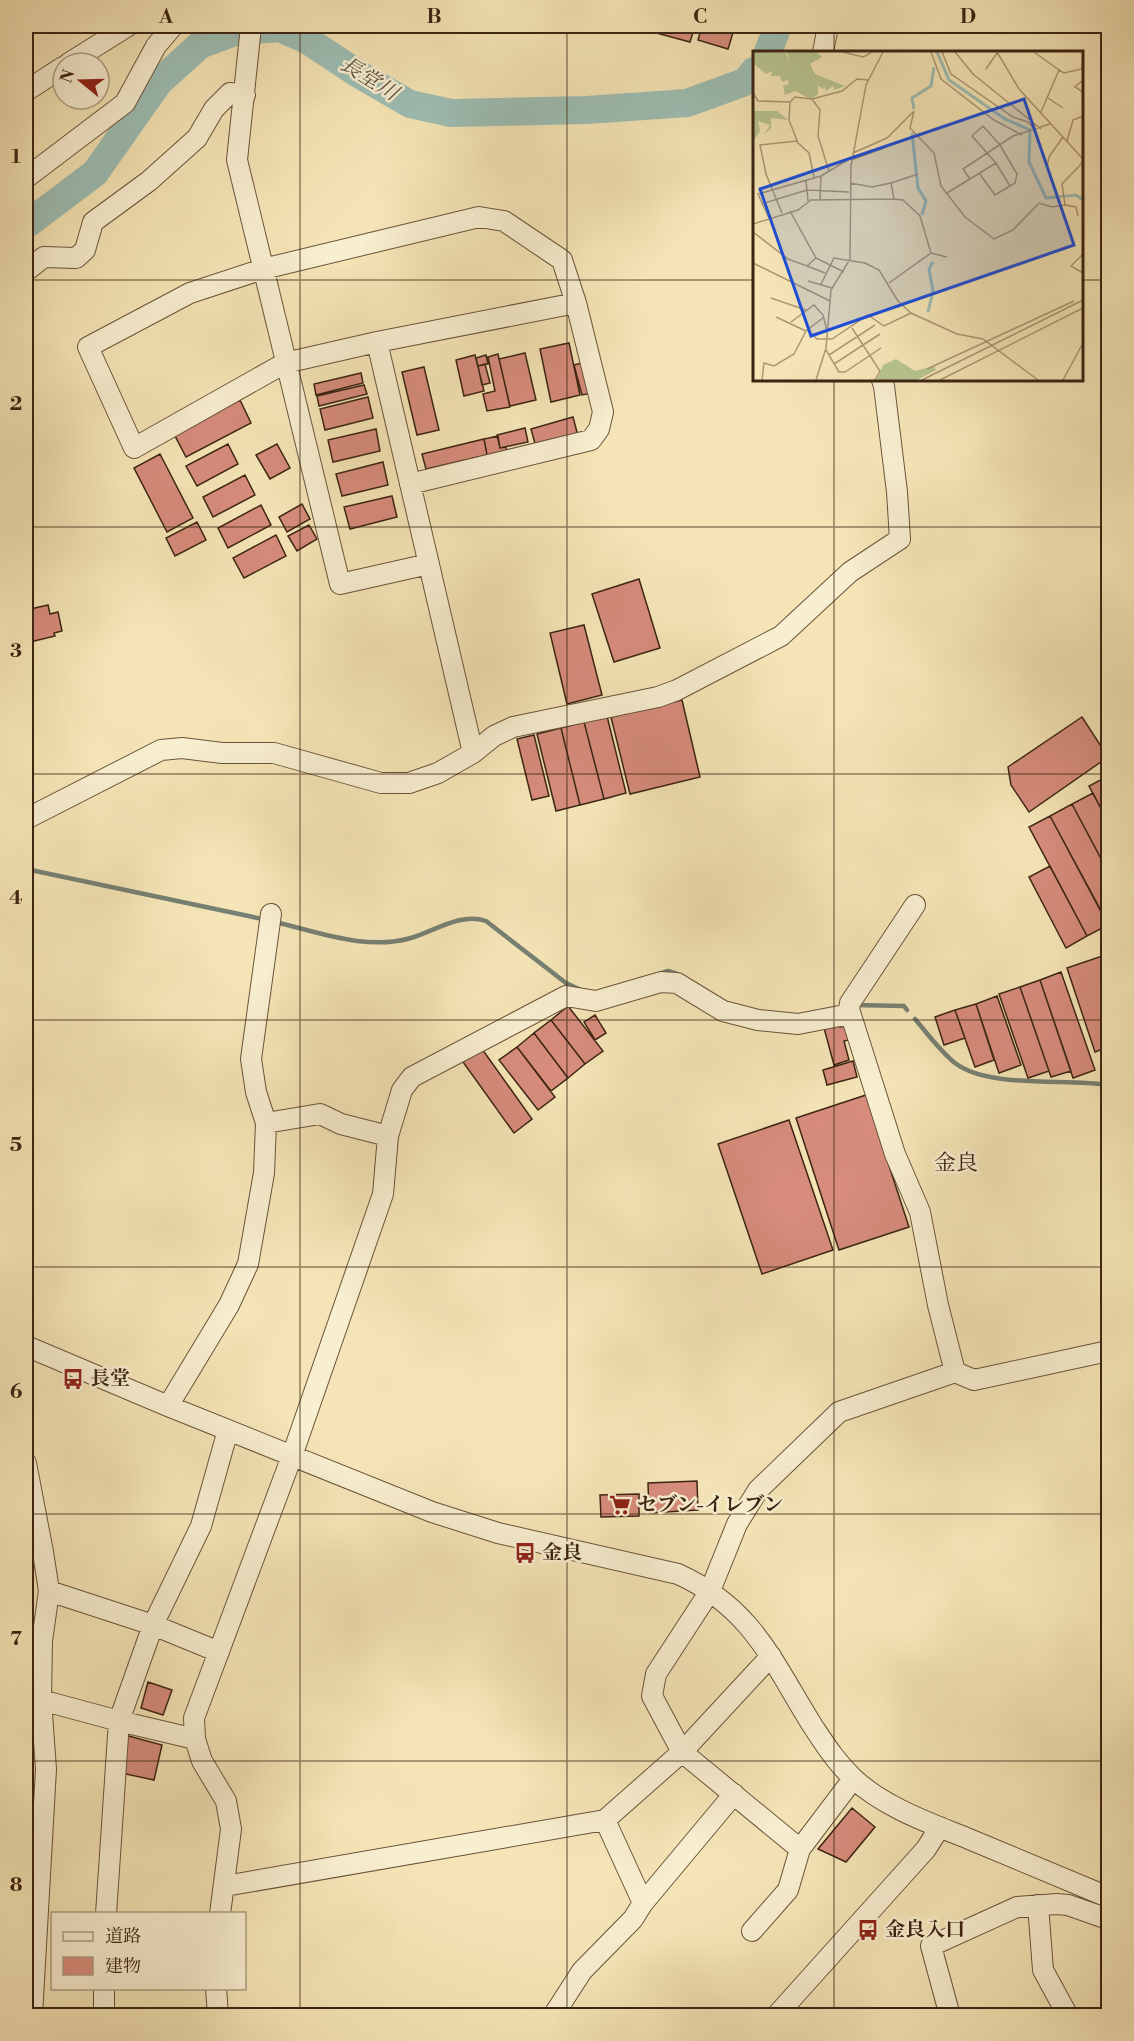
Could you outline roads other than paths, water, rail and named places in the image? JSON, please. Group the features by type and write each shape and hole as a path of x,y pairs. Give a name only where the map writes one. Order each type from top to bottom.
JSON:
{"street":[{"path":"88,51 128,26"},
{"path":"26,178 125,103 156,46 173,26"},
{"path":"251,26 237,160 340,584 429,564"},
{"path":"823,51 828,26"},
{"path":"26,91 51,75"},
{"path":"26,271 44,257 76,258 85,250 93,222 149,181 197,138 214,109 230,93 246,91"},
{"path":"410,484 591,440 599,429 603,412 576,303 562,260 504,221 479,217 263,269 190,293 88,347 134,448 285,363 377,342 576,303"},
{"path":"377,342 473,753"},
{"path":"26,819 161,750 182,748 222,753 274,753 381,783 409,783 438,773 473,753 494,736 513,727 658,697 677,690 781,636 850,572 900,539 897,492 882,381"},
{"path":"220,1912 231,1828 226,1801 202,1761 195,1739 194,1718 292,1456 383,1194 388,1136 402,1089 412,1077 566,996 596,1001 661,982 677,983 723,1011 758,1020 798,1024 850,1009 915,905"},
{"path":"168,1406 229,1305 248,1264 264,1173 266,1123 256,1092 251,1059 270,923"},
{"path":"850,1009 895,1155 920,1212 938,1305 955,1372"},
{"path":"266,1123 320,1114 341,1124 388,1136"},
{"path":"26,1346 168,1406 443,1516 498,1533 678,1574 710,1592 747,1623 771,1656 833,1758 867,1790 903,1811 1108,1897"},
{"path":"800,1849 682,1752 651,1696 656,1674 710,1592 737,1524 758,1490 839,1413 955,1372 974,1380 1108,1351"},
{"path":"106,1912 119,1721 153,1625 201,1526 228,1430"},
{"path":"26,1463 31,1524 49,1591 34,1639 46,1768 38,1948 32,2016"},
{"path":"49,1591 153,1625 219,1652"},
{"path":"225,1886 604,1820 682,1752 771,1656"},
{"path":"41,1700 195,1739"},
{"path":"752,1931 788,1890 800,1849 854,1779"},
{"path":"553,2016 582,1971 633,1919 643,1903 734,1794"},
{"path":"604,1820 643,1903"},
{"path":"776,2016 926,1849 940,1827"},
{"path":"1038,1905 1043,1970 1068,2016"},
{"path":"946,2013 931,1946 1017,1907 1068,1905 1108,1919"},
{"path":"104,1990 104,2016"},
{"path":"216,1990 218,2016"}],"waterway":[{"name":"長堂川","path":"768,51 778,26"},
{"name":"長堂川","path":"26,225 95,173 159,82 200,45 235,32 279,28 307,40 410,104 451,113 587,110 687,103 745,82 753,72"},
{"path":"26,869 267,920"},
{"path":"275,922 343,939 377,942 411,938 458,921 477,919 486,921 566,983 581,990"},
{"path":"659,974 668,971 677,974"},
{"path":"854,1005 904,1006 907,1010"},
{"path":"915,1019 949,1058 970,1071 1008,1080 1108,1085"}],"place":[{"name":"長堂","path":"73,1379"},
{"name":"セブン-イレブン","path":"620,1505"},
{"name":"金良","path":"525,1553"},
{"name":"金良入口","path":"868,1930"}],"district":[{"name":"金良","path":"956,1163"}]}
